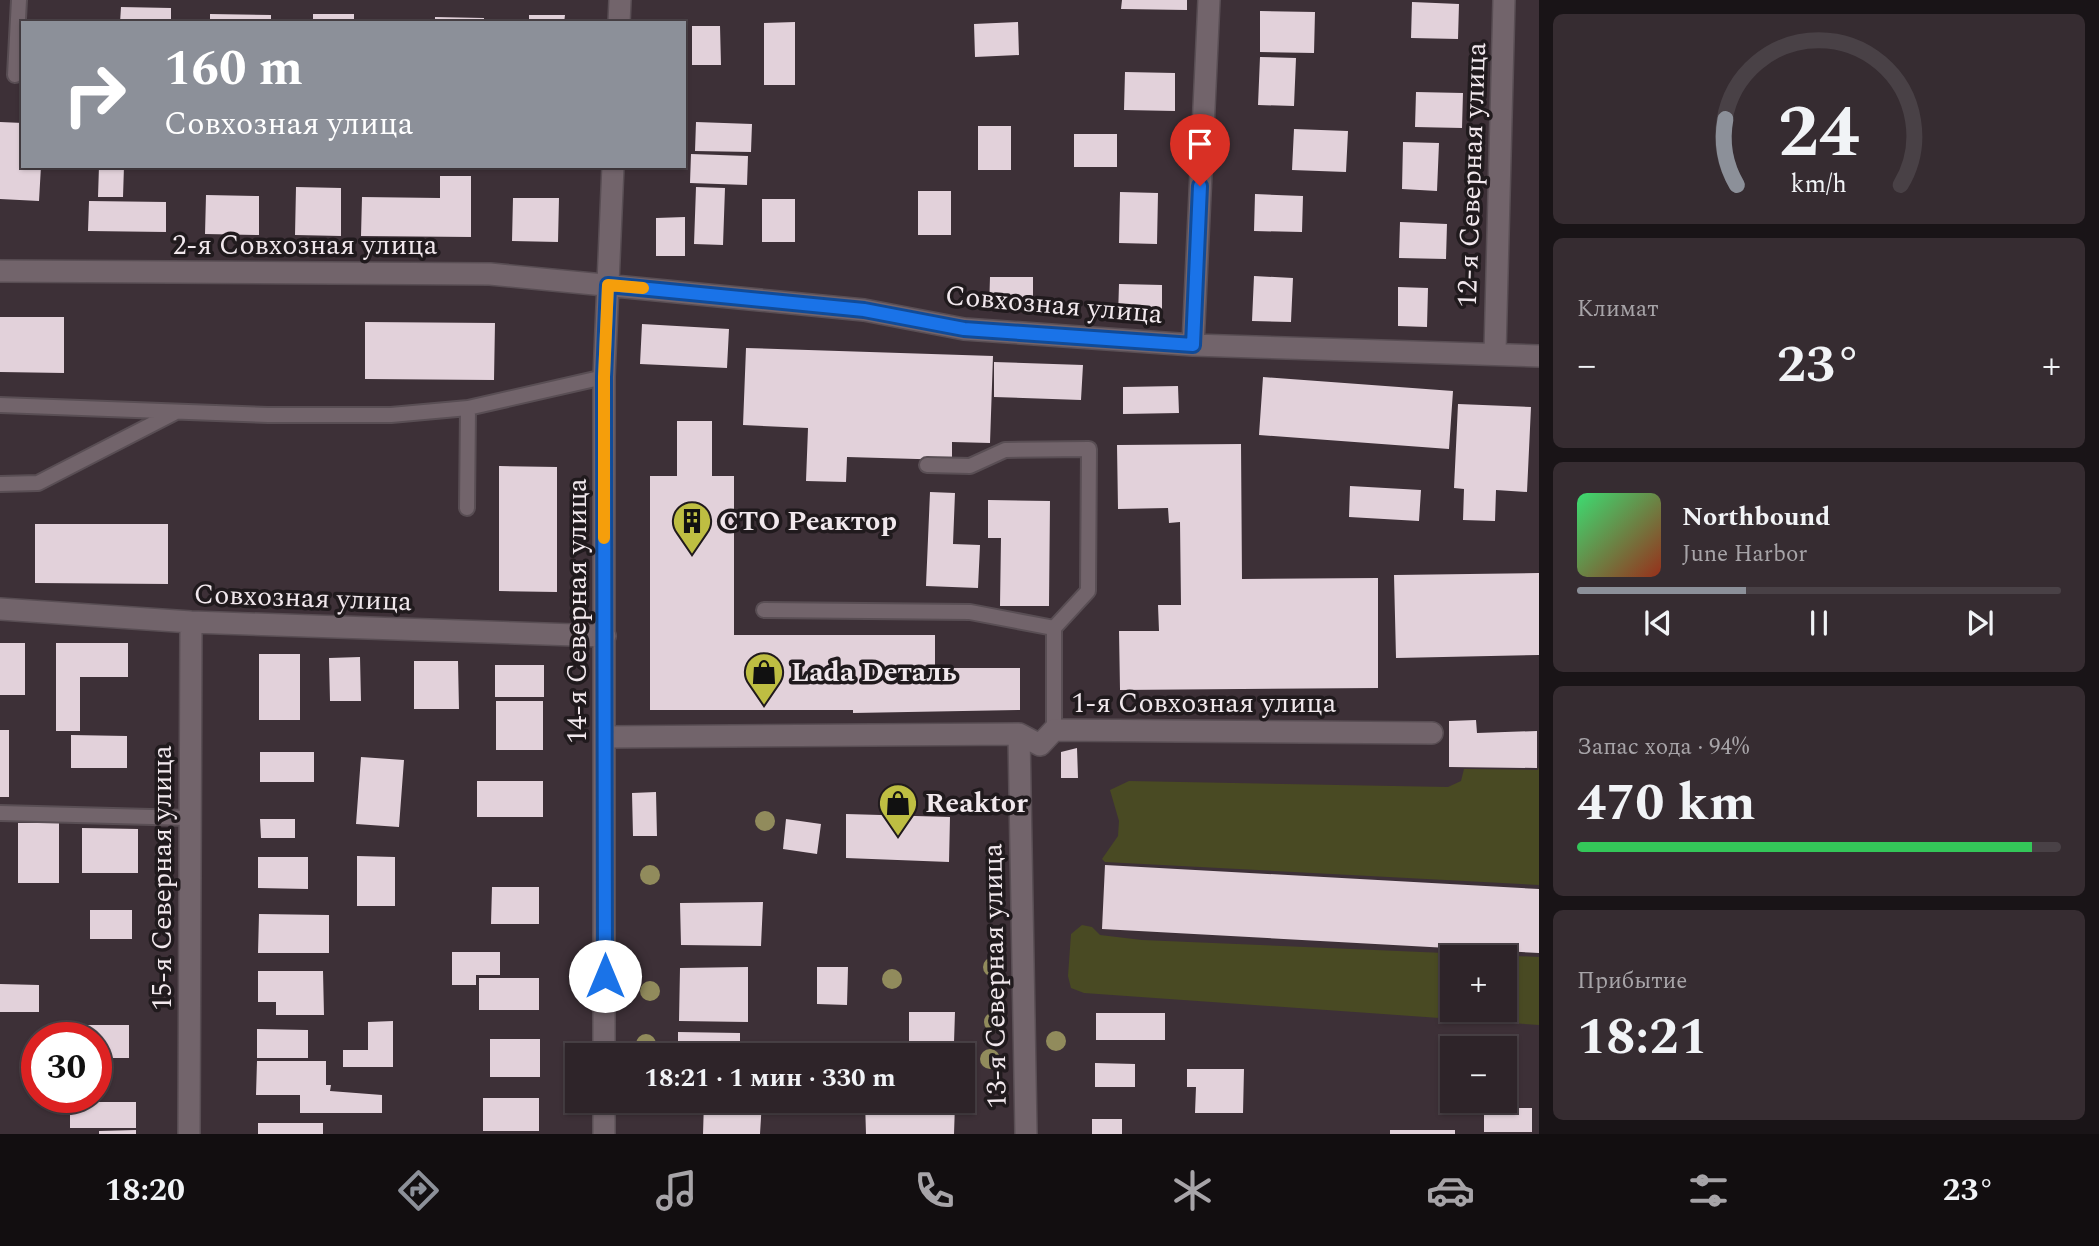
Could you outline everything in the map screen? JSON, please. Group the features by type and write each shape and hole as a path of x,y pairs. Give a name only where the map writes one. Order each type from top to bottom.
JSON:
{"street":[{"path":"619,21 620,0"},
{"path":"1193,345 1209,0"},
{"name":"12-я Северная улица","path":"1495,352 1504,0"},
{"name":"14-я Северная улица","path":"604,1043 604,377 613,168"},
{"name":"2-я Совхозная улица","path":"0,271 490,274 608,285"},
{"name":"Совхозная улица","path":"608,285 864,310 964,329 1193,345 1495,352 1539,356"},
{"name":"Совхозная улица","path":"0,609 191,622 605,636"},
{"name":"15-я Северная улица","path":"189,1134 191,622"},
{"name":"1-я Совхозная улица","path":"606,737 1019,734 1040,745 1054,730 1432,733"},
{"name":"13-я Северная улица","path":"1019,734 1026,1134"},
{"path":"604,1113 604,1134"}],"lane":[{"path":"16,75 19,0"},
{"path":"0,405 176,412 391,415 468,408 604,377"},
{"path":"467,508 468,408"},
{"path":"0,484 38,483 176,412"},
{"path":"927,466 970,466 1005,450 1089,449 1088,591 1054,628 1054,730"},
{"path":"764,610 970,612 1054,628"},
{"path":"0,813 190,818"}],"shaded area":[{"path":"1539,767 1539,885 1105,862 1102,859 1118,836 1119,821 1110,790 1129,781 1448,787 1461,781 1464,769 1538,770"},
{"path":"1082,925 1092,927 1100,935 1142,940 1440,953 1440,1018 1084,993 1071,988 1068,976 1071,934"},
{"path":"1517,956 1539,957 1539,1025 1496,1022 1517,1022"}],"building":[{"path":"1122,0 1187,0 1187,10 1121,9"},
{"path":"1412,2 1459,4 1458,39 1411,38"},
{"path":"121,7 171,8 171,21 120,21"},
{"path":"1260,11 1315,12 1314,53 1260,52"},
{"path":"210,14 271,15 271,21 210,21"},
{"path":"313,14 354,14 354,21 313,21"},
{"path":"529,15 565,15 564,21 529,21"},
{"path":"435,17 484,18 484,21 435,21"},
{"path":"795,22 795,85 764,85 764,23"},
{"path":"1018,22 1019,55 975,57 974,24"},
{"path":"692,26 720,26 721,65 692,65"},
{"path":"1260,57 1296,58 1294,106 1258,105"},
{"path":"1125,72 1175,73 1175,111 1124,110"},
{"path":"1416,92 1463,93 1462,128 1415,127"},
{"path":"0,122 21,123 21,168 41,168 39,201 0,199"},
{"path":"696,122 752,124 751,152 695,151"},
{"path":"978,126 1011,126 1011,170 978,170"},
{"path":"1294,129 1348,131 1346,172 1292,170"},
{"path":"1074,134 1117,134 1117,167 1074,167"},
{"path":"1403,142 1439,143 1437,191 1402,189"},
{"path":"691,154 748,156 747,185 690,183"},
{"path":"99,168 124,168 123,197 98,197"},
{"path":"440,176 471,176 471,237 361,236 362,197 440,198"},
{"path":"296,187 341,188 341,236 295,235"},
{"path":"696,187 725,188 723,245 694,244"},
{"path":"918,191 951,191 951,235 918,235"},
{"path":"1120,192 1158,193 1157,244 1119,243"},
{"path":"1255,194 1303,196 1302,232 1254,231"},
{"path":"206,195 259,196 259,235 205,234"},
{"path":"513,198 559,198 558,242 512,241"},
{"path":"762,199 795,199 795,242 762,242"},
{"path":"89,201 166,202 166,232 88,231"},
{"path":"685,217 685,256 656,256 656,218"},
{"path":"1400,222 1447,224 1446,259 1399,258"},
{"path":"1254,276 1293,278 1291,322 1252,321"},
{"path":"990,277 1033,277 1033,310 989,310"},
{"path":"1119,284 1162,285 1162,318 1118,317"},
{"path":"1398,287 1428,288 1427,327 1398,326"},
{"path":"0,317 64,317 64,373 0,372"},
{"path":"365,322 495,323 494,380 365,379"},
{"path":"642,324 729,329 727,368 640,364"},
{"path":"746,348 993,356 990,443 952,442 952,460 847,457 846,482 806,481 808,428 743,425"},
{"path":"994,362 1083,365 1081,400 994,397"},
{"path":"1263,377 1453,391 1449,449 1259,435"},
{"path":"1178,386 1179,413 1123,414 1123,387"},
{"path":"1458,404 1531,407 1527,492 1496,490 1495,521 1463,520 1464,489 1454,488"},
{"name":"СТО Реактор","path":"677,421 712,421 712,476 734,476 734,635 935,635 935,668 1020,668 1020,710 853,713 853,710 650,710 650,476 677,476"},
{"path":"1241,444 1242,579 1378,578 1378,688 1120,690 1119,631 1159,631 1158,605 1181,605 1180,522 1169,523 1168,508 1118,509 1117,445"},
{"path":"499,466 557,467 557,592 499,591"},
{"path":"1350,486 1421,490 1419,521 1349,517"},
{"path":"930,492 955,493 953,544 980,545 978,588 926,586"},
{"path":"988,500 1050,501 1049,606 1000,606 1001,538 988,538"},
{"path":"35,524 168,524 168,584 35,583"},
{"path":"1539,573 1539,655 1396,658 1394,575"},
{"path":"0,643 25,643 25,695 0,695"},
{"path":"56,643 128,643 128,677 80,677 80,731 56,731"},
{"path":"259,654 300,654 300,720 259,720"},
{"path":"360,657 361,701 330,701 329,658"},
{"path":"414,661 458,661 459,709 414,709"},
{"path":"495,665 544,665 544,697 495,697"},
{"path":"496,701 543,701 543,750 496,750"},
{"path":"1476,720 1477,733 1537,731 1537,768 1449,767 1449,721"},
{"path":"0,730 9,730 9,797 0,797"},
{"path":"71,735 127,736 127,768 71,768"},
{"path":"1077,748 1078,778 1061,778 1061,752"},
{"path":"260,752 314,752 314,782 260,782"},
{"path":"361,757 404,760 399,827 356,824"},
{"path":"477,781 543,781 543,817 477,817"},
{"path":"656,792 657,836 633,836 632,793"},
{"name":"Reaktor","path":"846,814 950,817 949,862 846,858"},
{"path":"260,819 295,819 295,838 261,838"},
{"path":"786,819 821,824 817,854 783,849"},
{"path":"18,823 59,823 59,883 18,883"},
{"path":"82,828 138,829 138,873 82,873"},
{"path":"357,856 395,857 395,906 357,906"},
{"path":"258,857 308,857 308,889 258,888"},
{"path":"1105,865 1539,889 1539,953 1517,952 1517,945 1440,945 1440,948 1102,929"},
{"path":"492,887 539,887 539,924 491,924"},
{"path":"763,902 761,946 681,945 680,903"},
{"path":"90,910 132,910 132,939 90,939"},
{"path":"259,914 329,915 329,953 258,953"},
{"path":"452,952 500,952 500,975 476,975 476,985 452,985"},
{"path":"748,967 748,1022 679,1021 680,968"},
{"path":"817,967 848,967 847,1005 817,1004"},
{"path":"258,971 323,971 324,1015 276,1015 276,1002 258,1002"},
{"path":"479,978 539,978 539,1010 479,1010"},
{"path":"0,984 39,985 39,1012 0,1012"},
{"path":"909,1012 955,1012 954,1043 909,1043"},
{"path":"1096,1013 1165,1013 1165,1040 1096,1040"},
{"path":"393,1021 393,1067 343,1067 343,1050 368,1050 368,1022"},
{"path":"112,1025 129,1025 129,1058 112,1058"},
{"path":"257,1029 308,1030 308,1058 257,1058"},
{"path":"678,1032 740,1033 740,1043 678,1043"},
{"path":"490,1039 540,1039 540,1077 490,1077"},
{"path":"257,1061 326,1061 326,1085 331,1085 330,1091 382,1095 382,1113 300,1113 300,1095 256,1095"},
{"path":"1095,1063 1135,1064 1135,1087 1095,1087"},
{"path":"1187,1069 1244,1069 1243,1113 1195,1113 1196,1087 1187,1087"},
{"path":"483,1098 539,1098 539,1131 483,1131"},
{"path":"112,1102 136,1102 136,1128 70,1128 70,1113 112,1113"},
{"path":"1517,1108 1532,1108 1532,1132 1484,1132 1484,1113 1517,1113"},
{"path":"704,1113 761,1113 760,1134 703,1134"},
{"path":"865,1113 955,1113 954,1134 866,1134"},
{"path":"1092,1119 1122,1119 1122,1134 1092,1134"},
{"path":"258,1123 323,1123 323,1134 258,1134"},
{"path":"136,1130 136,1134 99,1134 99,1131"},
{"path":"1390,1130 1455,1130 1455,1134 1390,1134"}],"slow traffic":[{"path":"604,538 604,377 608,285 643,288"}],"place":[{"name":"СТО Реактор","path":"692,555"},
{"name":"Lada Dеталь","path":"764,706"},
{"name":"Reaktor","path":"898,837"}],"route":[{"path":"605,976 604,377 608,285 864,310 964,329 1193,345 1200,186"}]}
